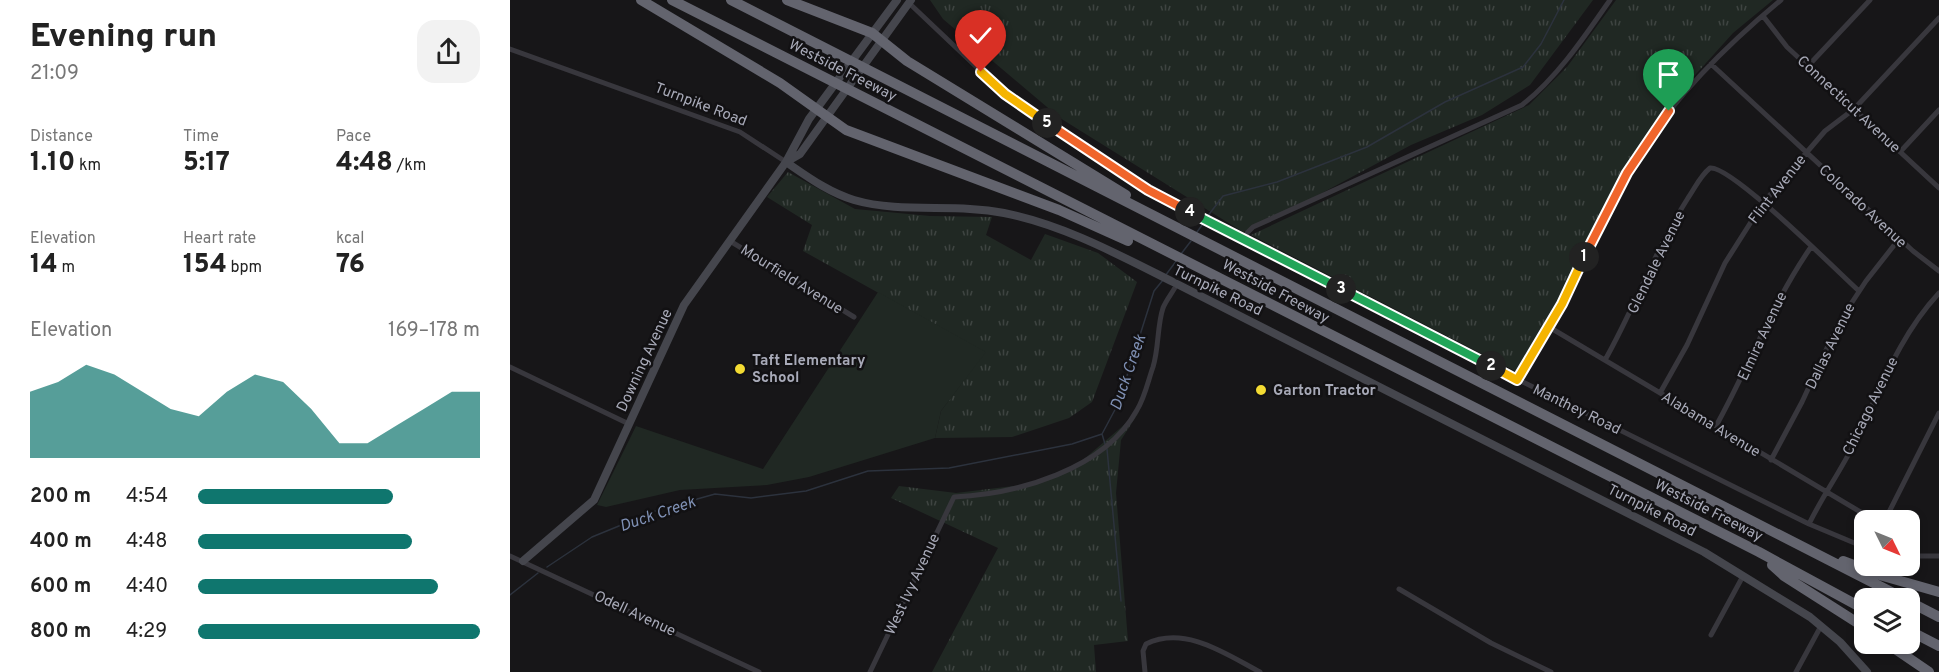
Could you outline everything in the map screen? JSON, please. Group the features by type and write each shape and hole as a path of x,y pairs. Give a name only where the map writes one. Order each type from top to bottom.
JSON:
{"highway":[{"path":"641,0 780,83 846,130 1059,210 1140,246 1160,249"},
{"name":"Westside Freeway","path":"672,0 1193,264 1337,340 1759,552 1854,604"},
{"name":"Westside Freeway","path":"731,0 1883,588"},
{"path":"787,0 877,36 908,61 1131,198 1149,214"},
{"path":"1773,532 1863,569 1939,592"},
{"path":"1759,552 1784,576 1854,621"},
{"path":"1920,607 1939,617"},
{"path":"1920,637 1939,646"},
{"path":"1903,654 1929,672"}],"street":[{"name":"Downing Avenue","path":"877,36 897,0"},
{"path":"1245,240 1247,233 1253,227 1522,105 1538,91 1571,53 1610,0"},
{"path":"1517,380 1549,327 1627,173 1669,111 1733,40 1781,0"},
{"path":"1808,66 1870,0"},
{"name":"Downing Avenue","path":"523,561 594,500 679,315 786,162 791,149 877,36 910,1"},
{"name":"Manthey Road","path":"910,1 1005,94 1142,187 1517,380 1809,524 1854,543"},
{"name":"Connecticut Avenue","path":"1763,16 1787,47 1939,188"},
{"name":"Flint Avenue","path":"1660,393 1687,345 1725,263 1763,203 1806,152 1829,128 1854,109 1939,18"},
{"name":"Turnpike Road","path":"510,49 740,132 815,183 853,200 874,204 979,210 1029,218 1079,237 1175,283 1692,545 1821,626 1867,672"},
{"name":"Colorado Avenue","path":"1711,64 1899,240 1939,271"},
{"path":"1900,152 1939,110"},
{"name":"Downing Avenue","path":"786,162 801,154 821,112"},
{"name":"Glendale Avenue","path":"1605,360 1629,316 1667,235 1700,179 1712,168 1725,173 1763,203"},
{"path":"1763,203 1858,291"},
{"name":"Dallas Avenue","path":"1771,460 1803,402 1839,322 1858,291 1899,240"},
{"name":"Mourfield Avenue","path":"730,241 854,317"},
{"name":"Elmira Avenue","path":"1716,426 1750,362 1782,292 1811,247"},
{"name":"West Ivy Avenue","path":"870,672 954,496 1054,477 1084,461 1117,436 1140,403 1156,357 1163,308 1175,283"},
{"name":"Chicago Avenue","path":"1809,524 1852,447 1897,350 1915,322 1939,293"},
{"name":"Alabama Avenue","path":"1549,327 1857,510"},
{"path":"510,367 629,424"},
{"path":"1890,510 1939,413"},
{"name":"Odell Avenue","path":"510,556 759,672"},
{"path":"1920,556 1939,556"},
{"path":"1711,635 1743,576"},
{"path":"1399,589 1491,644 1551,672"},
{"path":"1796,672 1821,626"},
{"path":"1145,672 1143,651 1146,644 1152,641 1193,640 1260,672"}],"green space":[{"path":"930,0 1593,0 1530,85 1482,115 1411,145 1298,206 1243,232 1060,118 943,19"},
{"path":"1616,0 1773,0 1733,33 1669,104 1612,191 1562,297 1517,372 1251,235 1529,105 1567,67"},
{"path":"788,172 855,209 930,216 992,217 986,235 1031,260 1045,234 1098,253 1137,282 1092,402 1069,418 1012,437 935,438 941,411 985,352 803,251 812,225 767,197"},
{"path":"878,292 986,352 941,411 935,438 809,477 767,485 680,490 606,507 597,505 636,426 763,469"},
{"path":"1139,412 1121,440 1116,493 1128,641 1094,645 1096,672 932,672 998,548 891,498 899,486 956,493 1030,484 1076,466"}],"waterway":[{"name":"Duck Creek","path":"1207,217 1223,196 1277,182 1367,147 1445,102 1523,67 1541,44 1564,0"},
{"name":"Duck Creek","path":"1197,232 1205,221"},
{"name":"Duck Creek","path":"1181,254 1191,241"},
{"name":"Duck Creek","path":"1165,276 1177,260"},
{"name":"Duck Creek","path":"547,567 592,537 658,510 715,494 751,498 806,491 868,471 949,468 1072,444 1102,434 1118,404 1154,291 1163,280"},
{"path":"1102,434 1105,444"},
{"path":"1107,449 1121,601"},
{"name":"Duck Creek","path":"510,595 538,573"}],"place":[{"name":"Taft Elementary School","path":"740,369"},
{"name":"Garton Tractor","path":"1261,390"}],"route":[{"path":"981,72 1005,94 1148,190 1517,380 1570,289 1612,198 1643,147 1669,111"}]}
